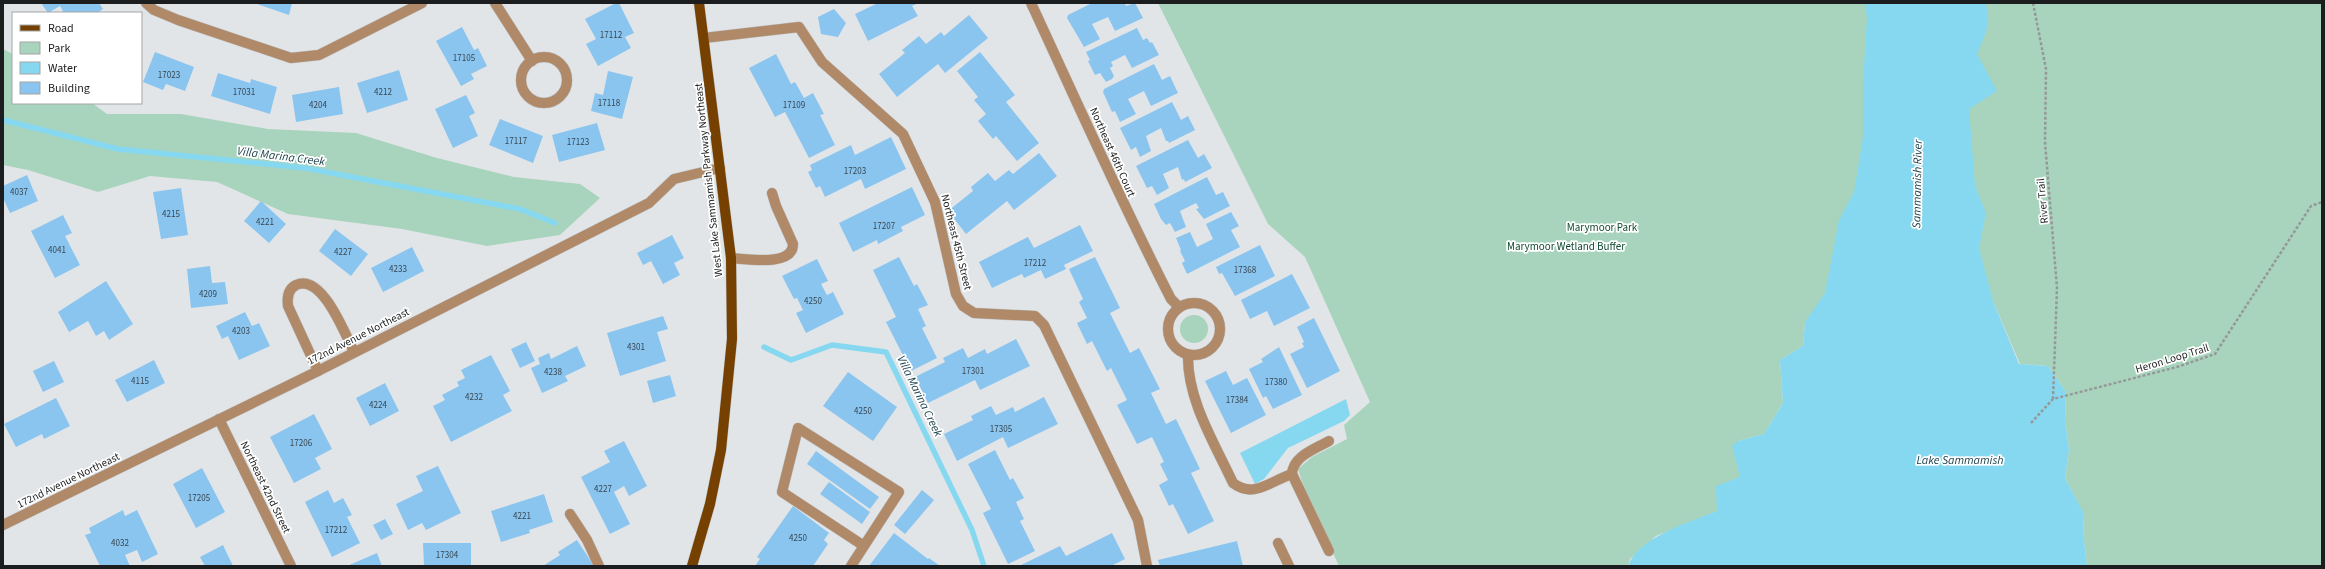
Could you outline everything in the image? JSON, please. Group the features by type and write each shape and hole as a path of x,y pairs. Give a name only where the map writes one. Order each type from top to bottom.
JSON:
{"main road":[{"name":"West Lake Sammamish Parkway Northeast","path":"692,566 710,504 721,450 732,339 731,258 699,3"}],"street":[{"path":"146,3 154,10 178,20 291,58 319,54 422,3"},
{"path":"495,3 532,61"},
{"name":"Northeast 46th Court","path":"1031,3 1106,163 1125,210 1171,299 1179,308"},
{"name":"Northeast 45th Street","path":"704,38 799,27 822,62 903,134 935,202 956,294 963,306 974,313 1035,316 1044,325 1138,520 1147,566"},
{"path":"547,58 554,60 563,68 567,79 566,87 556,100 541,103 533,101 523,89 522,73 532,61 547,58"},
{"name":"172nd Avenue Northeast","path":"3,525 318,371 649,203 674,179 720,168"},
{"path":"731,258 761,260 780,258 789,256 793,250 793,244 776,206 772,193"},
{"path":"318,371 288,306 288,295 293,287 301,283 312,285 324,295 354,352"},
{"path":"1191,303 1204,305 1217,316 1220,324 1220,333 1213,348 1197,356 1188,355 1174,346 1167,330 1173,314 1179,308 1191,303"},
{"path":"1188,355 1188,372 1202,415 1233,483 1243,490 1254,490 1292,474"},
{"name":"Northeast 42nd Street","path":"219,419 291,566"},
{"path":"851,566 864,546 899,492 798,428 782,492 864,546"},
{"path":"1329,441 1298,459 1292,466 1292,474 1329,551"},
{"path":"570,514 587,540 599,566"},
{"path":"1278,543 1289,566"}],"path":[{"name":"River Trail","path":"2033,3 2046,69 2045,142 2057,288 2053,399"},
{"name":"Heron Loop Trail","path":"2053,399 2177,367 2215,354 2311,206 2322,202"},
{"path":"2031,423 2053,399"}],"green space":[{"name":"Marymoor Park","path":"1158,3 2322,3 2322,566 2087,566 2083,513 2065,478 2069,449 2065,420 2066,392 2048,366 2020,364 1993,301 1805,322 1803,346 1780,360 1783,403 1764,434 1738,441 1740,477 1717,511 1656,536 1630,559 1628,566 1339,566 1307,497 1298,469 1312,457 1347,439 1344,425 1370,402 1305,257 1268,224"},
{"path":"3,49 12,54 12,104 93,104 107,114 181,114 268,129 356,133 437,158 514,177 580,184 600,198 560,235 487,246 402,229 288,214 217,182 150,176 98,192 28,170 3,165"},
{"path":"1194,315 1200,316 1204,319 1207,323 1207,335 1204,339 1200,342 1194,343 1188,342 1184,339 1181,335 1180,329 1181,323 1184,319 1188,316"}],"water":[{"name":"Lake Sammamish","path":"1865,3 1985,3 1988,23 1977,54 1997,91 1969,109 1975,186 1986,213 1979,248 1993,301 2019,364 2048,366 2066,392 2065,420 2069,449 2065,478 2083,512 2087,566 1628,566 1642,547 1653,539 1666,532 1717,511 1716,486 1740,477 1732,446 1738,441 1764,434 1783,403 1780,360 1803,346 1805,322 1825,293 1839,220 1854,192 1863,137 1863,82 1867,18"},
{"path":"1346,399 1350,415 1344,421 1288,448 1264,479 1255,484 1240,453"}],"building":[{"path":"41,3 99,3 103,9 98,12 63,12 60,6 47,12"},
{"path":"254,3 292,3 289,15"},
{"path":"616,3 619,3 634,33 625,37 631,48 598,66 586,44 596,39 585,19"},
{"path":"878,3 918,3 912,6 918,16 868,41 855,14"},
{"path":"1092,3 1125,3 1126,6 1135,3 1143,18 1115,31 1108,17 1092,24 1100,39 1084,47 1067,18 1068,15"},
{"path":"834,9 846,23 838,37 821,34 818,17"},
{"path":"969,15 988,38 945,73 938,64 897,97 879,74 905,53 902,50 919,36 926,44 941,32 944,36"},
{"path":"462,27 474,50 478,48 487,66 471,74 474,79 461,86 436,41"},
{"path":"1137,28 1143,40 1147,38 1150,43 1152,42 1159,55 1132,68 1125,55 1111,62 1113,66 1110,68 1114,76 1112,79 1106,82 1100,73 1095,75 1088,61 1090,60 1086,52"},
{"path":"155,52 194,67 185,91 166,84 163,90 143,82"},
{"path":"980,52 1015,95 1006,102 1039,143 1017,161 996,136 993,139 978,121 986,114 974,100 978,97 957,71"},
{"path":"776,54 791,84 795,82 804,98 813,93 824,114 820,115 835,145 809,158 785,112 775,117 749,68"},
{"path":"1154,64 1162,80 1170,76 1178,93 1151,106 1144,91 1128,99 1136,114 1120,122 1115,111 1112,112 1103,92 1104,89"},
{"path":"399,70 408,100 367,113 357,83"},
{"path":"608,71 633,77 622,119 591,111 595,93 603,95"},
{"path":"218,73 250,83 251,79 277,87 270,114 211,96"},
{"path":"339,87 343,114 296,122 292,95"},
{"path":"466,95 475,113 469,116 478,136 453,148 435,109"},
{"path":"1172,102 1181,120 1188,116 1195,130 1169,143 1166,141 1161,128 1146,136 1151,151 1140,157 1136,147 1131,150 1120,128"},
{"path":"500,119 543,136 533,163 489,145"},
{"path":"597,123 605,150 559,162 552,135"},
{"path":"891,137 906,169 865,189 861,179 825,197 820,186 816,188 808,172 812,170 810,165 851,145 855,155"},
{"path":"1188,140 1198,158 1204,154 1212,168 1185,182 1184,179 1182,180 1178,167 1163,174 1169,188 1157,195 1152,186 1147,188 1136,166"},
{"path":"1039,153 1057,176 1014,210 1007,201 966,234 948,211 973,191 971,187 988,173 995,181 1009,170 1013,174"},
{"path":"27,175 38,201 10,213 3,198 3,186"},
{"path":"1207,177 1216,195 1223,192 1230,206 1204,219 1196,209 1199,208 1196,203 1180,211 1186,227 1175,232 1170,223 1166,225 1161,219 1154,204"},
{"path":"912,187 925,215 901,227 903,231 878,244 877,240 853,252 839,223"},
{"path":"181,188 188,235 161,239 153,192"},
{"path":"261,201 286,224 269,243 244,221"},
{"path":"1231,212 1239,226 1231,230 1240,247 1187,274 1182,263 1185,261 1176,238 1190,232 1197,247 1213,239 1206,224"},
{"path":"63,215 72,233 65,236 80,265 55,278 31,231"},
{"path":"1080,225 1093,251 1064,265 1066,269 1045,279 1041,270 1024,278 1022,274 992,288 979,262 1028,237 1034,248"},
{"path":"335,229 368,254 351,276 319,251"},
{"path":"672,235 684,258 674,263 680,275 663,284 651,261 643,265 637,253"},
{"path":"1260,245 1275,276 1235,296 1222,273 1219,274 1216,267"},
{"path":"412,247 424,271 383,292 371,268"},
{"path":"899,257 914,286 917,284 928,305 918,309 926,326 922,328 937,358 911,371 886,322 896,317 873,270"},
{"path":"1095,257 1120,308 1110,313 1130,353 1139,348 1160,389 1151,393 1166,424 1176,419 1200,469 1191,473 1214,521 1188,534 1173,504 1169,506 1159,485 1168,480 1160,464 1164,462 1152,437 1137,444 1117,405 1127,400 1111,368 1107,371 1092,341 1087,344 1077,323 1087,318 1079,302 1083,299 1069,269"},
{"path":"817,259 828,281 821,284 827,295 833,292 844,314 806,333 796,313 803,310 797,298 794,299 782,276"},
{"path":"210,266 212,283 225,282 228,304 191,308 187,269"},
{"path":"1292,274 1310,308 1274,326 1267,311 1250,319 1241,300"},
{"path":"106,281 133,324 109,340 104,331 96,336 88,321 69,332 58,312"},
{"path":"245,312 252,326 259,323 270,346 239,360 228,336 222,339 216,326"},
{"path":"663,316 668,329 657,332 666,361 620,376 607,333"},
{"path":"1314,318 1340,371 1307,388 1290,354 1304,347 1302,343 1304,342 1297,327"},
{"path":"1016,339 1030,366 980,390 975,380 928,403 915,377 945,362 943,358 963,348 968,358 985,349 987,354"},
{"path":"526,342 535,361 520,368 511,349"},
{"path":"577,346 586,366 565,376 568,381 542,393 531,368 540,364 538,358 549,353 551,359"},
{"path":"1279,347 1302,395 1273,409 1266,396 1263,398 1249,369 1263,362 1261,359"},
{"path":"491,355 510,391 503,395 512,411 451,442 433,406 445,400 442,395 459,386 457,382 465,378 461,370"},
{"path":"154,360 165,383 127,402 115,380"},
{"path":"54,361 64,382 43,392 33,371"},
{"path":"1226,371 1233,385 1247,378 1266,415 1231,433 1205,381"},
{"path":"848,372 897,407 873,441 823,406"},
{"path":"670,375 676,396 653,403 647,381"},
{"path":"385,383 399,411 370,426 356,398"},
{"path":"1044,397 1058,424 1008,448 1003,437 957,461 944,434 973,420 971,416 991,406 996,415 1013,407 1015,412"},
{"path":"56,398 70,426 44,439 42,434 16,447 4,424"},
{"path":"314,414 332,449 315,458 321,469 294,483 270,437"},
{"path":"624,441 647,486 629,496 624,486 614,492 630,524 610,534 581,477 610,462 604,451"},
{"path":"995,450 1010,480 1013,478 1024,498 1016,502 1024,519 1020,521 1035,551 1008,564 983,513 991,509 968,464"},
{"path":"816,451 879,497 870,509 807,464"},
{"path":"438,466 461,513 426,530 422,523 408,530 396,504 423,491 416,476"},
{"path":"202,468 225,512 196,528 173,484"},
{"path":"829,482 870,512 862,524 820,494"},
{"path":"328,490 334,503 343,498 352,515 347,517 360,543 332,557 305,502"},
{"path":"922,490 934,500 905,534 894,525"},
{"path":"544,494 553,522 529,530 530,533 501,542 491,511"},
{"path":"793,506 829,533 824,540 828,544 813,566 755,566 760,559 757,557"},
{"path":"123,510 125,516 137,510 158,554 142,562 137,550 125,555 130,566 100,566 85,535 91,533 89,528"},
{"path":"385,519 393,534 381,540 373,525"},
{"path":"894,533 928,559 929,558 940,566 869,566"},
{"path":"1112,533 1125,559 1111,566 1019,566 1060,546 1066,556"},
{"path":"577,540 594,566 543,566 560,555 558,552"},
{"path":"1237,541 1243,566 1160,566 1158,560"},
{"path":"423,543 471,543 471,566 424,566"},
{"path":"223,545 233,566 205,566 200,557"},
{"path":"377,553 382,566 347,566"}],"waterway":[{"name":"Villa Marina Creek","path":"3,120 118,149 305,168 520,209 555,223"},
{"name":"Villa Marina Creek","path":"764,347 791,360 832,345 886,352 972,530 984,566"}],"water label":[{"name":"Sammamish River","path":"1917,184"}],"park label":[{"name":"Marymoor Wetland Buffer","path":"1566,246"}]}
